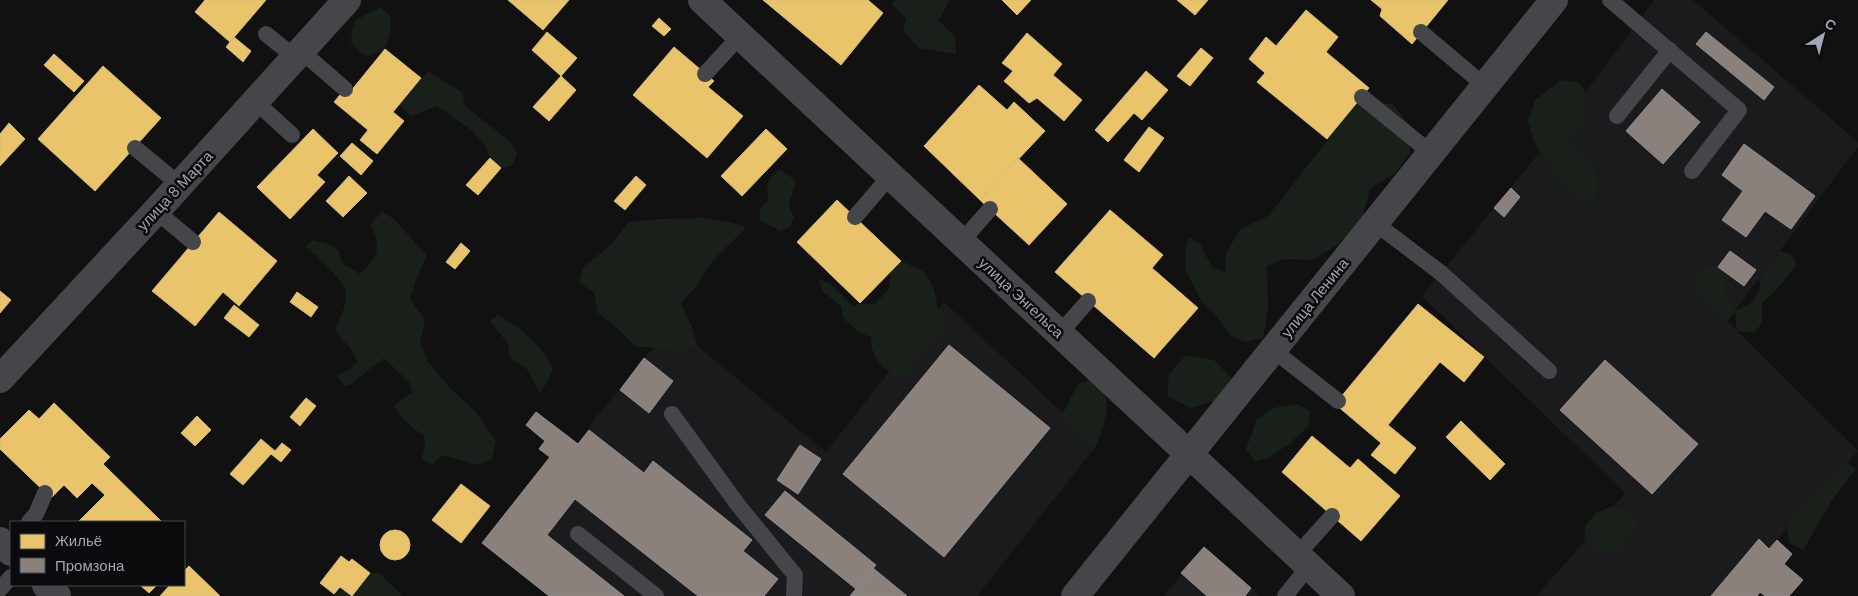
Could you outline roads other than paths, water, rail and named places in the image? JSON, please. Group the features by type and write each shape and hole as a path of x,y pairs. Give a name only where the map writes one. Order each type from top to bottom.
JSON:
{"street":[{"name":"улица 8 Марта","path":"0,379 256,102 347,0"},
{"name":"улица Энгельса","path":"702,0 1341,596"},
{"name":"улица Ленина","path":"1074,596 1554,0"},
{"path":"47,586 57,596"}],"lane":[{"path":"1610,0 1738,110 1692,170"},
{"path":"1421,32 1485,86"},
{"path":"266,34 299,54 345,89"},
{"path":"705,74 740,36"},
{"path":"1617,116 1670,50"},
{"path":"1362,97 1431,153"},
{"path":"256,102 292,135"},
{"path":"135,148 180,185"},
{"path":"855,216 890,176"},
{"path":"961,242 990,209"},
{"path":"156,211 193,242"},
{"path":"1375,223 1441,273 1549,371"},
{"path":"1059,334 1088,301"},
{"path":"1273,350 1338,401"},
{"path":"672,414 738,505 795,575 794,596"},
{"path":"30,521 36,514 45,493"},
{"path":"1285,596 1303,560 1332,516"},
{"path":"578,534 656,596"},
{"path":"0,589 10,578"}]}
